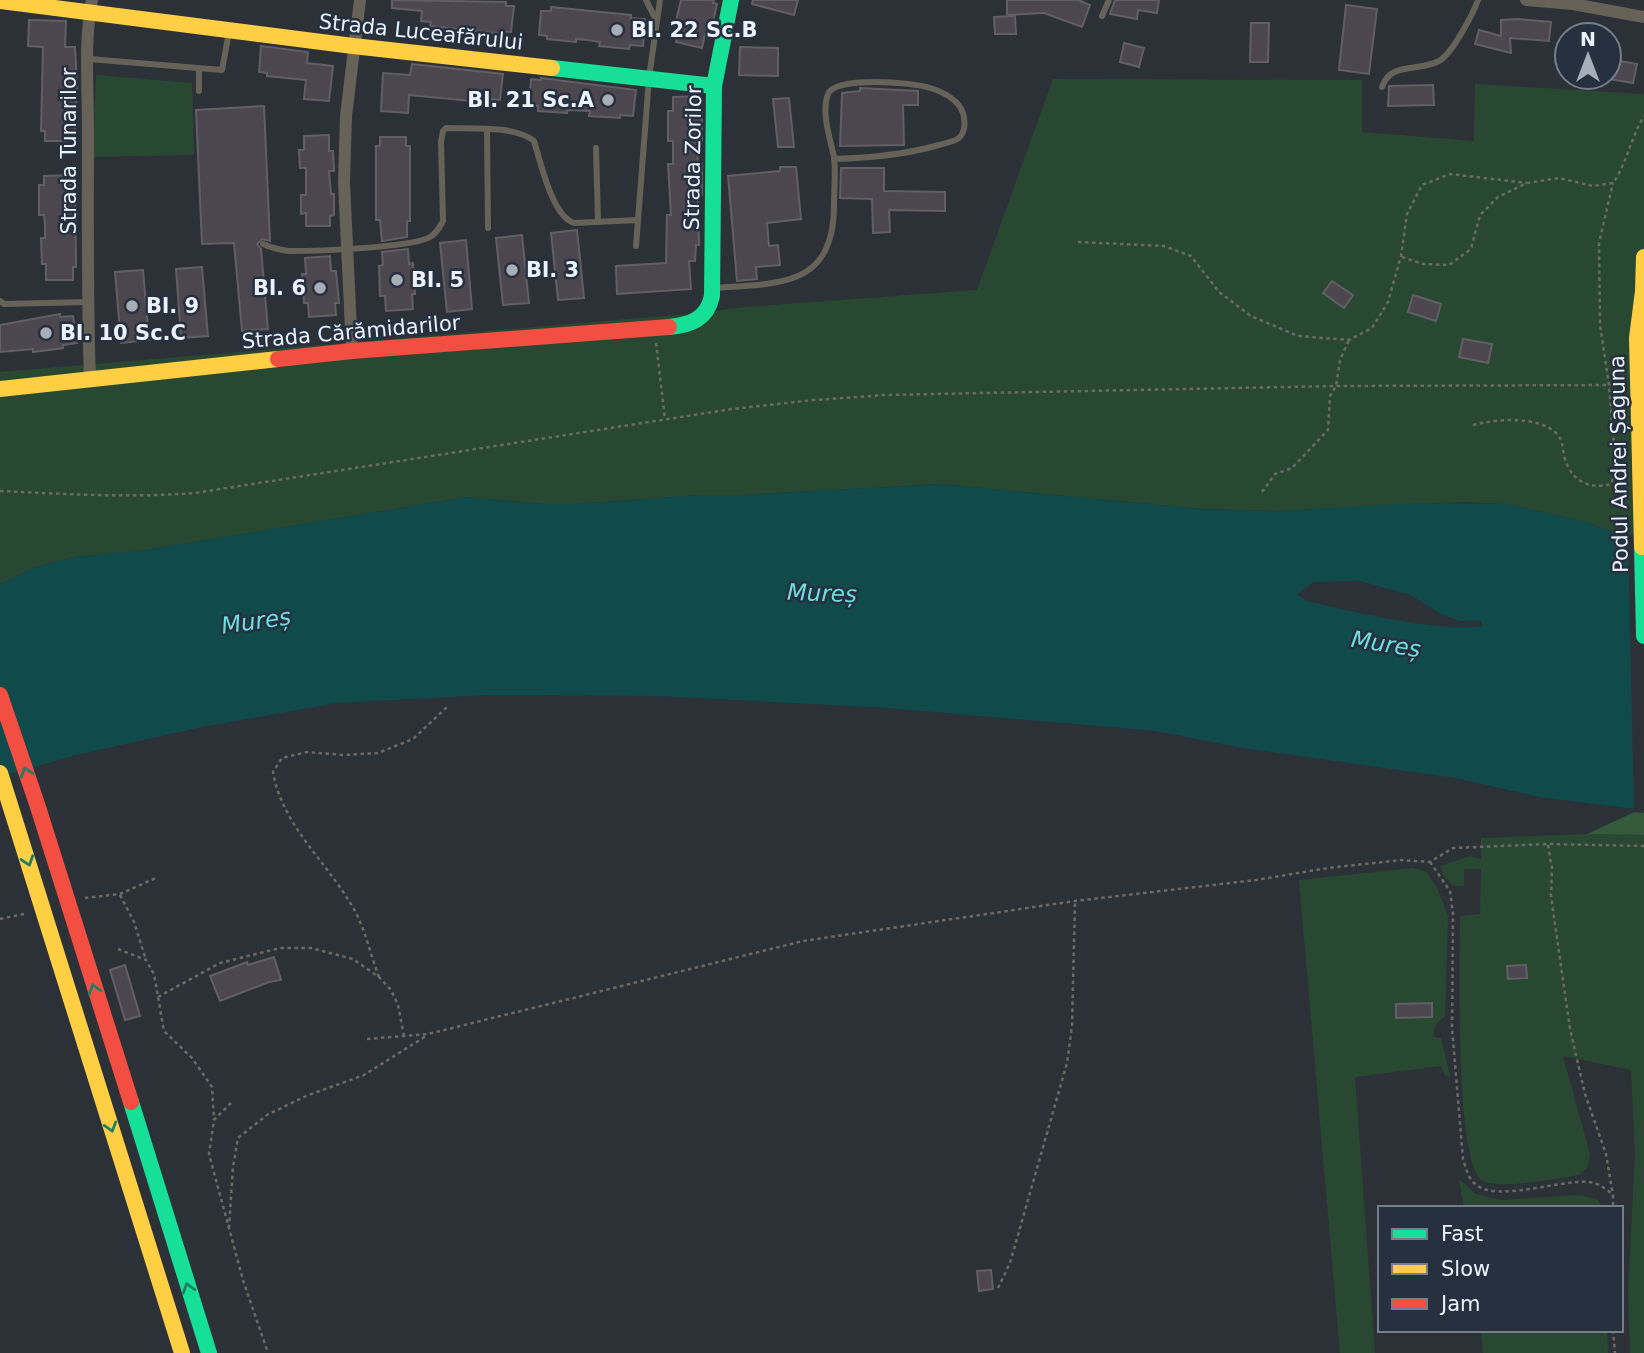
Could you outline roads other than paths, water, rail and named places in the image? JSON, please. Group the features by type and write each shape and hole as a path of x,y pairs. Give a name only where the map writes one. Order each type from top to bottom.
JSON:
{"main road":[{"name":"Strada Zorilor","path":"704,316 711,304 713,288 713,86 731,0"},
{"name":"Strada Luceafărului","path":"4,1 91,6 230,30 353,46 713,86"},
{"name":"Podul Andrei Șaguna","path":"1644,257 1644,292 1637,338 1644,636"},
{"name":"Strada Cărămidarilor","path":"0,388 352,351 690,324 704,316"},
{"path":"0,695 209,1353"},
{"path":"0,773 182,1353"}],"street":[{"path":"352,351 345,249 344,182 346,116 360,0"},
{"path":"1526,0 1573,4 1644,17"},
{"name":"Strada Tunarilor","path":"90,380 88,302 91,6"}],"lane":[{"path":"646,0 657,21"},
{"path":"636,246 649,78 660,0"},
{"path":"1102,16 1109,0"},
{"path":"1382,87 1385,78 1396,71 1439,61 1447,55 1475,10 1478,0"},
{"path":"89,59 222,70 230,30"},
{"path":"199,69 199,91"},
{"path":"713,288 779,283 797,278 812,266 829,244 833,234 834,159 827,108 829,91 835,86 877,82 930,88 960,105 963,132 952,142 883,158 834,159"},
{"path":"263,244 288,251 345,249 428,239 437,232 443,221 441,142 446,128 514,132 526,135 534,141 555,204 568,221 638,220"},
{"path":"487,130 488,228"},
{"path":"596,148 598,222"},
{"path":"0,301 4,304 88,302"}],"water":[{"name":"Mureș","path":"941,484 1202,509 1278,511 1420,503 1507,504 1583,521 1644,543 1644,810 1539,797 1456,778 1243,748 1156,731 888,708 656,696 489,695 337,703 202,727 76,755 0,777 0,584 33,568 74,557 145,550 467,497 543,504 576,504 699,495","holes":["1360,581 1411,595 1442,615 1461,621 1481,621 1482,626 1441,626 1394,620 1307,601 1297,594 1314,582"]}],"place":[{"name":"Bl. 22 Sc.B","path":"617,30"},
{"name":"Bl. 21 Sc.A","path":"608,100"},
{"name":"Bl. 3","path":"512,270"},
{"name":"Bl. 5","path":"397,280"},
{"name":"Bl. 6","path":"320,288"},
{"name":"Bl. 9","path":"132,306"},
{"name":"Bl. 10 Sc.C","path":"46,333"}]}
